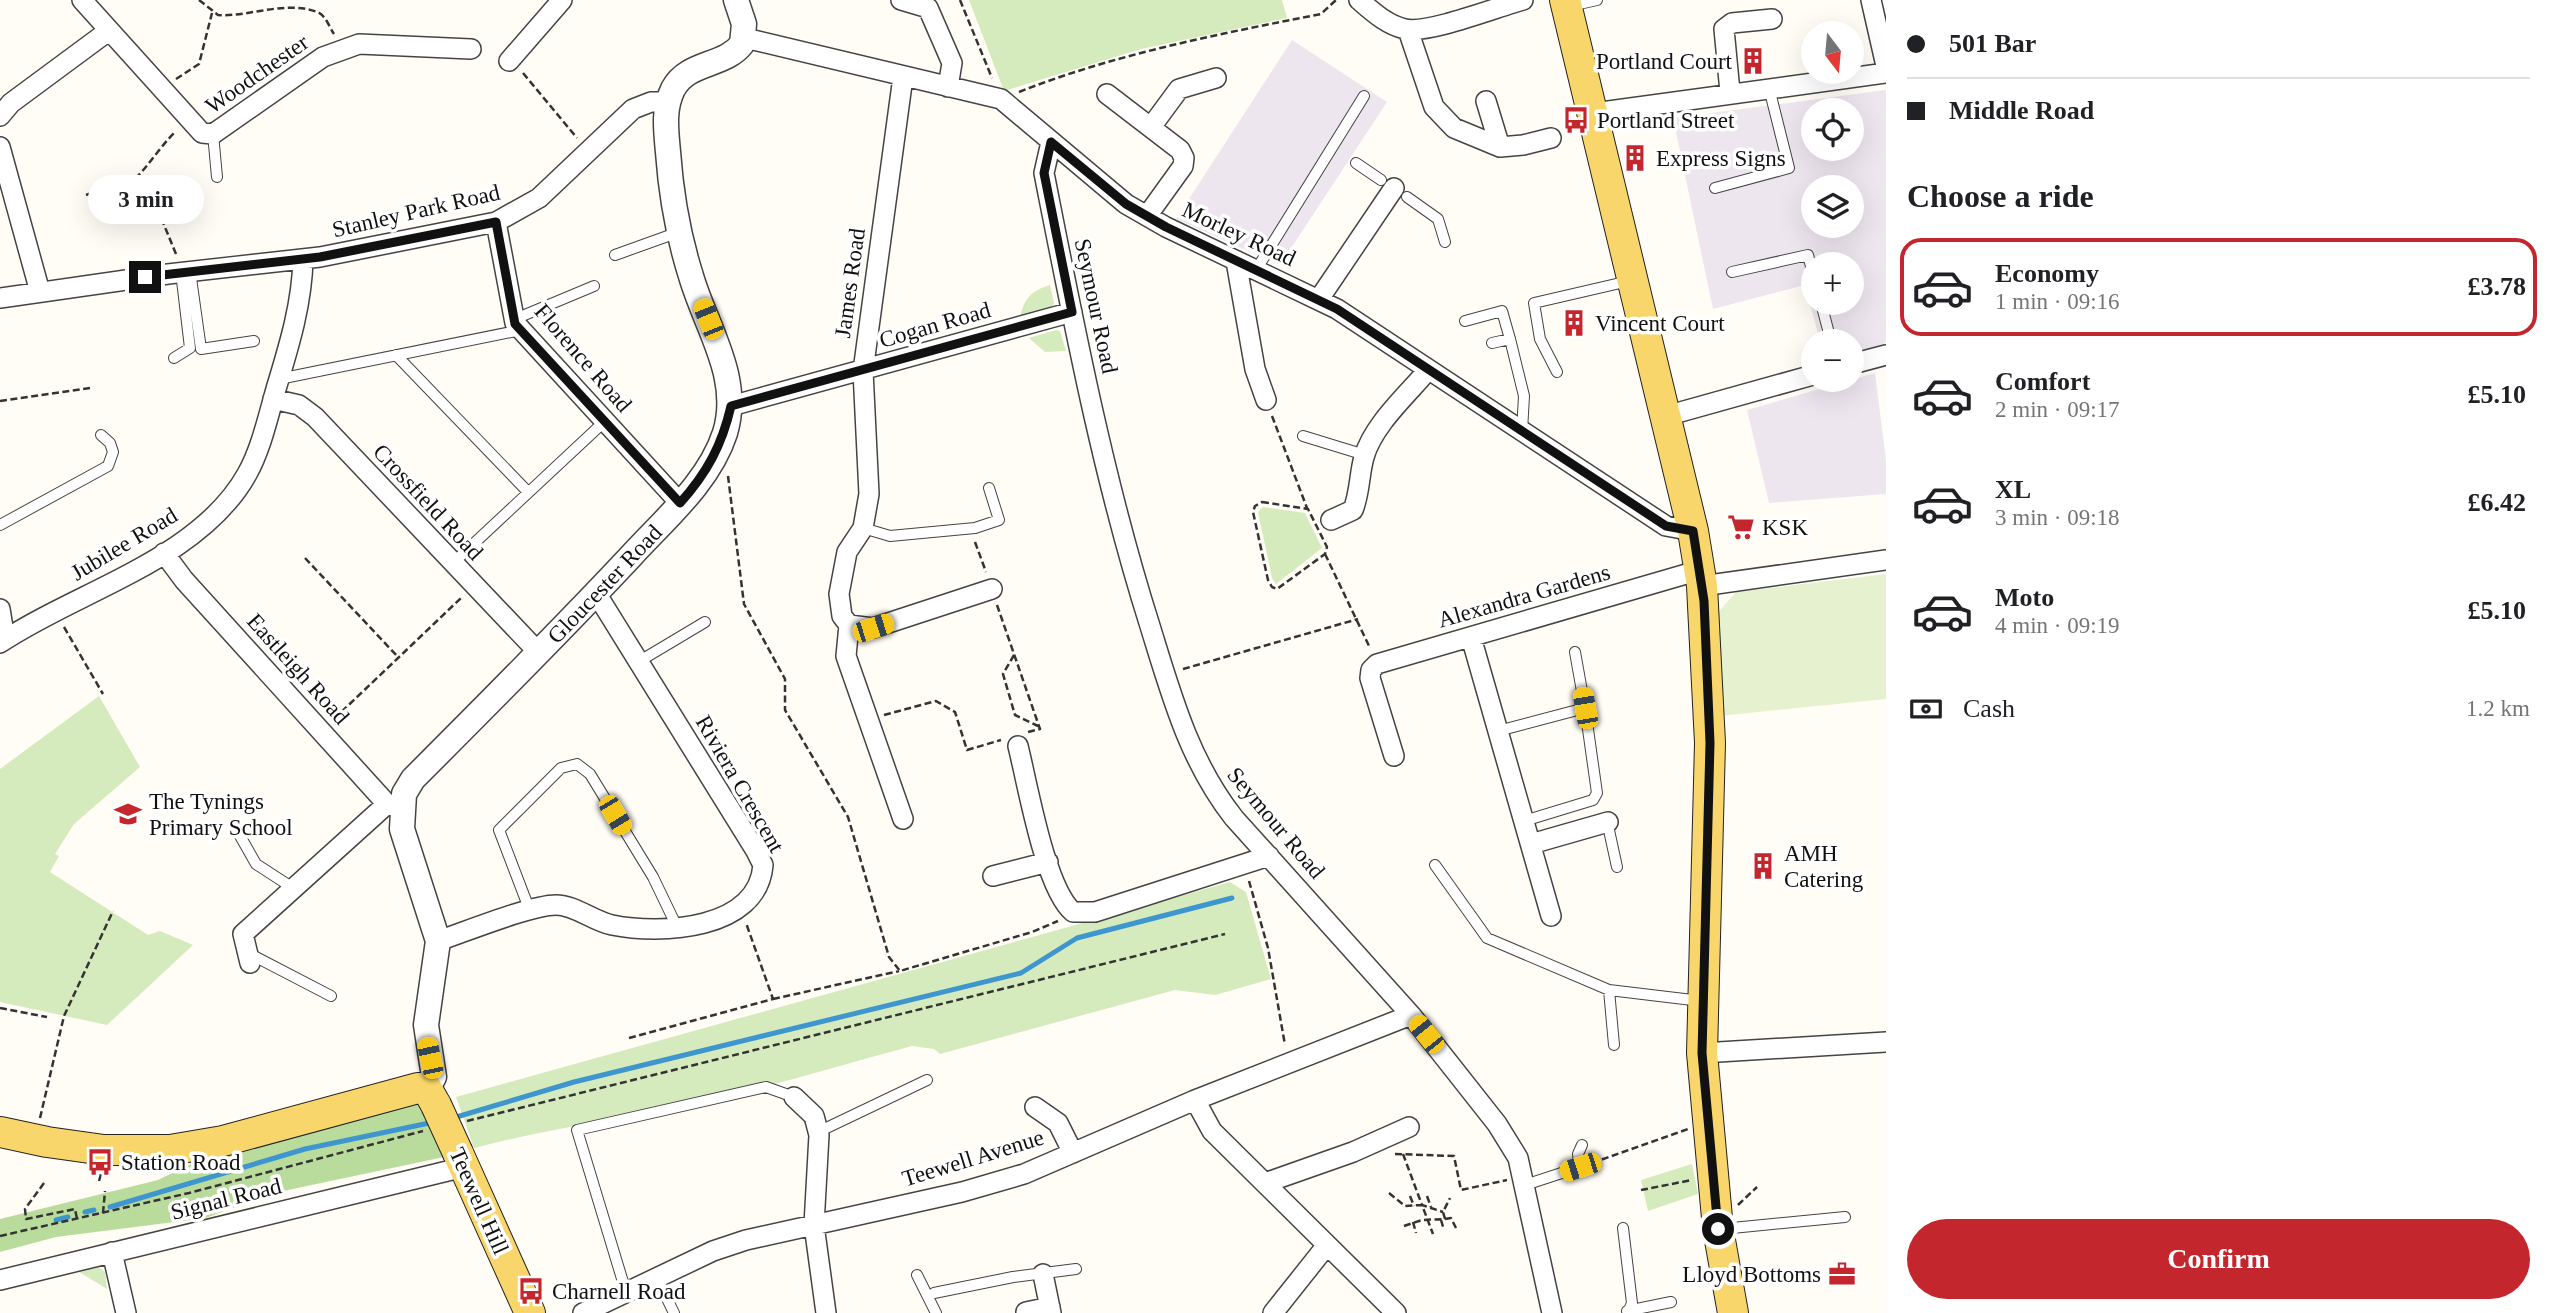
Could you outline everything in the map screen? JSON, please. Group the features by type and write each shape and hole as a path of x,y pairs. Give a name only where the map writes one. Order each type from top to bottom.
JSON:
{"main road":[{"path":"1566,3 1666,416 1693,531 1701,578 1710,743 1702,1053 1718,1229 1733,1313"},
{"path":"0,1132 104,1150 170,1150 223,1141 418,1088 429,1109"},
{"name":"Teewell Hill","path":"429,1109 461,1160 530,1313"}],"street":[{"name":"Woodchester","path":"82,0 107,32 202,133 213,134 313,63 342,49 359,44 471,49"},
{"path":"509,61 562,0"},
{"path":"667,102 674,87 688,72 738,50 745,38 736,0"},
{"path":"901,0 928,8 952,62 948,87"},
{"path":"1359,0 1380,18 1408,30 1432,26 1523,0"},
{"path":"1871,0 1886,66"},
{"path":"1730,92 1724,29 1732,23 1772,19"},
{"path":"1408,30 1437,114 1454,128 1500,147 1551,138"},
{"path":"0,116 10,103 107,32"},
{"name":"Morley Road","path":"745,38 1001,99 1126,204 1236,261 1319,299 1666,526 1693,531"},
{"path":"1594,113 1730,92 1886,73"},
{"name":"James Road","path":"903,77 863,371 870,469 863,528 847,552 839,594 842,616 849,625 846,656 903,819"},
{"path":"1151,127 1179,89 1216,78"},
{"path":"1107,94 1180,150 1184,158 1183,166 1147,216"},
{"path":"1486,100 1500,147"},
{"name":"Stanley Park Road","path":"0,298 184,272 303,260 496,222 540,198 633,109 651,102 667,102"},
{"name":"Gloucester Road","path":"429,1109 434,1077 426,1025 438,941 395,806 413,779 596,593 703,477 716,455 731,406 724,360 691,278 671,201 665,122 667,102"},
{"name":"Seymour Road","path":"1051,142 1044,173 1123,540 1165,675 1198,764 1234,818 1411,1015 1485,1106 1518,1157 1552,1313"},
{"path":"0,147 40,292"},
{"path":"1319,299 1394,188"},
{"name":"Florence Road","path":"496,222 518,324 680,503"},
{"name":"Jubilee Road","path":"3,641 164,554 207,520 243,481 253,461 274,399 299,301 303,260"},
{"path":"1236,261 1255,369 1266,400"},
{"name":"Cogan Road","path":"731,406 1072,312"},
{"path":"1864,361 1886,355"},
{"path":"1331,520 1353,510 1358,498 1365,455 1385,420 1428,370"},
{"path":"1666,416 1801,378"},
{"name":"Crossfield Road","path":"274,399 307,410 538,653"},
{"name":"Eastleigh Road","path":"164,554 184,580 321,731 395,806"},
{"name":"Alexandra Gardens","path":"1373,671 1471,637 1701,578 1886,560"},
{"path":"849,625 873,628 992,589"},
{"name":"Riviera Crescent","path":"596,593 763,864 756,893 740,907"},
{"path":"0,609 3,641"},
{"path":"1471,637 1551,916"},
{"path":"1373,671 1394,756"},
{"path":"1016,739 1048,862 1063,903 1073,912 1082,914 1269,856"},
{"path":"248,958 243,934 293,888 395,806"},
{"path":"1531,844 1607,818"},
{"path":"993,876 1048,862"},
{"path":"438,941 556,905 626,928 677,927 708,921 740,907"},
{"name":"Teewell Avenue","path":"583,1313 713,1251 814,1224 962,1192 1024,1174 1195,1100 1411,1015"},
{"path":"1702,1053 1886,1042"},
{"path":"794,1097 814,1116 818,1132 814,1224 826,1313"},
{"path":"1195,1100 1212,1131 1396,1313"},
{"path":"1035,1107 1058,1123 1073,1153"},
{"path":"1265,1183 1353,1152 1409,1127"},
{"name":"Signal Road","path":"0,1280 461,1160"},
{"path":"1272,1313 1326,1245"},
{"path":"113,1252 126,1313"},
{"path":"1026,1312 1051,1310 1043,1274"}],"lane":[{"path":"1566,3 1597,0"},
{"path":"1715,188 1789,168 1769,88"},
{"path":"1256,270 1364,96"},
{"path":"213,134 217,177"},
{"path":"1356,163 1438,219 1445,242"},
{"path":"615,255 680,232"},
{"path":"1732,272 1801,257"},
{"path":"184,272 201,348 254,341"},
{"path":"174,358 190,348 184,272"},
{"path":"1557,372 1540,340 1534,303 1633,280"},
{"path":"279,379 396,355 518,324 593,286"},
{"path":"1465,321 1502,311 1524,396 1522,431"},
{"path":"1492,343 1510,339"},
{"path":"396,355 528,492"},
{"path":"452,563 605,421"},
{"path":"0,525 108,466 113,452 110,443 101,435"},
{"path":"1303,436 1365,455"},
{"path":"863,528 890,536 971,529 999,520 989,488"},
{"path":"638,662 705,622"},
{"path":"1524,821 1593,800 1597,793 1575,652"},
{"path":"1498,731 1585,708"},
{"path":"530,911 499,830 561,768 577,764 590,774 611,808 653,877 677,927"},
{"path":"1607,818 1617,867"},
{"path":"235,827 256,864 293,888"},
{"path":"1435,865 1487,938 1609,990 1704,1002"},
{"path":"248,958 331,996"},
{"path":"1609,990 1614,1045"},
{"path":"818,1132 927,1080"},
{"path":"626,1292 577,1130 766,1087 794,1097"},
{"path":"1523,1181 1580,1167 1578,1154 1582,1145"},
{"path":"1718,1229 1844,1217"},
{"path":"1623,1228 1632,1303 1627,1311"},
{"path":"934,1293 1013,1277 1076,1269"},
{"path":"916,1275 936,1313"},
{"path":"657,1278 674,1313"},
{"path":"1627,1311 1671,1302"}],"path":[{"path":"199,0 212,13 230,16 280,8 318,12 325,18 342,49"},
{"path":"960,0 1001,99 1072,71 1321,15 1336,0"},
{"path":"165,94 199,64 212,13"},
{"path":"509,61 516,65 588,153"},
{"path":"86,195 137,177 150,164 158,148 189,120"},
{"path":"137,177 169,235 184,272"},
{"path":"0,401 90,388"},
{"path":"1266,400 1308,509 1327,547 1325,554 1278,589 1272,587 1253,512 1255,506 1262,502 1308,509"},
{"path":"716,455 730,478 744,604 785,679 785,710 848,817 889,957 900,971"},
{"path":"866,712 882,715 898,713 936,701 954,712 967,750 1016,739 1040,729 971,529"},
{"path":"1325,554 1358,619 1373,671"},
{"path":"306,558 398,657"},
{"path":"321,731 474,586"},
{"path":"55,612 103,694"},
{"path":"1165,675 1239,651 1276,644 1358,619"},
{"path":"1014,655 1003,674 1015,715 1038,726"},
{"path":"1244,865 1271,960 1281,1010 1286,1065"},
{"path":"740,907 772,999"},
{"path":"35,1140 64,1016 113,911"},
{"path":"629,1038 772,999 900,971 1082,914"},
{"path":"465,1121 1225,934"},
{"path":"0,1008 47,1017"},
{"path":"0,1236 103,1213 429,1109"},
{"path":"1580,1167 1707,1122"},
{"path":"1390,1153 1454,1157 1461,1190 1523,1181"},
{"path":"1403,1154 1433,1234"},
{"path":"1642,1190 1713,1177"},
{"path":"44,1182 24,1209 26,1219 75,1209 77,1219"},
{"path":"103,1213 104,1191"},
{"path":"1390,1193 1405,1206 1422,1205 1443,1212"},
{"path":"1410,1196 1414,1206"},
{"path":"1427,1196 1431,1207"},
{"path":"1444,1230 1443,1212 1450,1198"},
{"path":"1404,1226 1413,1222 1451,1218 1456,1228"},
{"path":"1413,1222 1416,1233"}],"shaded area":[{"path":"1292,40 1387,102 1280,265 1176,219"},
{"path":"1886,90 1886,343 1864,351 1864,329 1817,329 1813,315 1864,315 1864,252 1801,252 1801,286 1713,309 1673,118 1801,101 1801,161 1864,161 1864,98 1825,98"},
{"path":"1875,373 1886,461 1886,494 1769,503 1747,410 1809,392 1864,392 1864,376"}],"green space":[{"path":"969,0 1282,0 1287,18 1141,49 1004,91"},
{"path":"1050,285 1054,303 1051,309 1020,318 1029,296"},
{"path":"1060,331 1066,351 1045,352 1029,338"},
{"path":"1263,507 1305,513 1322,548 1276,584 1272,578 1258,512"},
{"path":"1886,574 1886,699 1719,716 1715,616 1736,592"},
{"path":"99,696 140,767 74,824 55,854 59,856 50,872 148,935 160,931 193,945 107,1025 0,1002 0,769"},
{"path":"1230,882 1246,892 1271,979 1215,995 1175,990 940,1054 934,1049 912,1046 744,1091 474,1148 456,1097"},
{"path":"416,1101 429,1105 449,1156 269,1194 206,1218 56,1237 0,1252 0,1219 158,1180 207,1156"},
{"path":"1692,1164 1698,1194 1648,1211 1641,1180"},
{"path":"98,1266 105,1272 107,1289 76,1270"}],"waterway":[{"path":"453,1118 574,1082 1021,973 1077,938 1232,898"},
{"path":"110,1207 305,1149 434,1122"},
{"path":"85,1212 94,1210"},
{"path":"56,1220 68,1217"}],"place":[{"name":"Portland Court","path":"1753,61"},
{"name":"Portland Street","path":"1576,120"},
{"name":"Express Signs","path":"1635,158"},
{"name":"Vincent Court","path":"1574,323"},
{"name":"KSK","path":"1741,527"},
{"name":"The Tynings Primary School","path":"128,814"},
{"name":"AMH Catering","path":"1763,866"},
{"name":"Station Road","path":"100,1162"},
{"name":"Lloyd Bottoms","path":"1842,1274"},
{"name":"Charnell Road","path":"531,1291"}],"route":[{"path":"145,277 320,257 496,222 515,324 680,503 703,477 716,455 731,406 1072,312 1044,173 1051,142 1126,204 1166,227 1337,309 1666,526 1693,531 1704,601 1710,743 1702,1053 1718,1229"}]}
